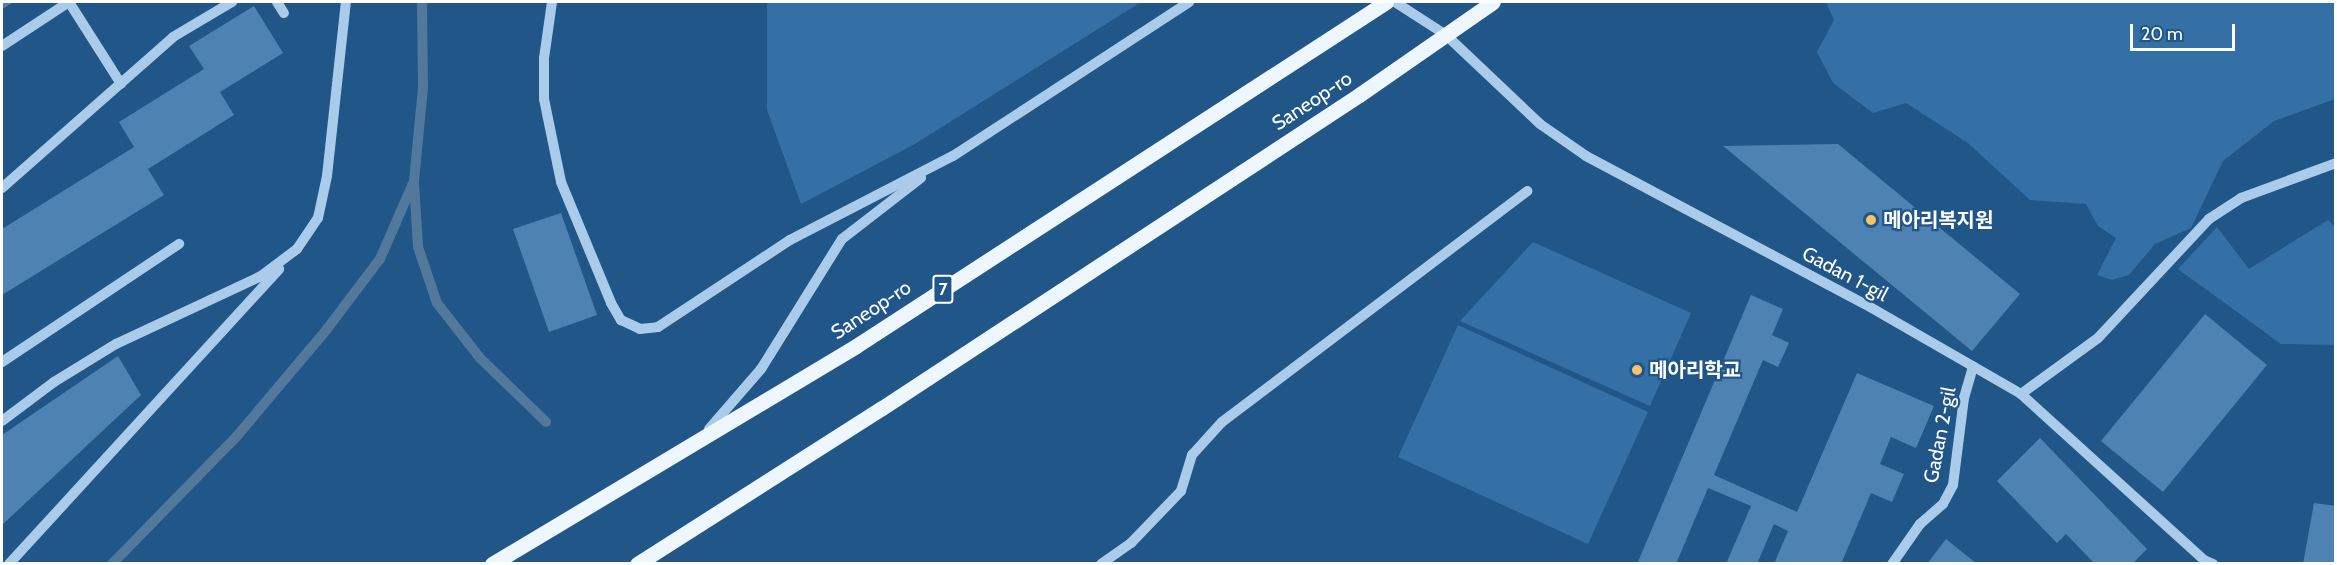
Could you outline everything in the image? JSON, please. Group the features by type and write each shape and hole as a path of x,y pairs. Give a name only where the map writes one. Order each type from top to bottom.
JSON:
{"main road":[{"name":"Saneop-ro","path":"492,564 856,346 1386,2"},
{"name":"Saneop-ro","path":"637,564 882,408 1493,2"}],"street":[{"path":"2,46 69,2 121,84"},
{"path":"2,188 173,37 232,2"},
{"path":"277,2 284,13"},
{"path":"9,564 297,249 318,218 327,176 346,2"},
{"path":"552,2 543,58 544,99 561,182 611,303 621,320 640,328 658,327 790,240 953,156"},
{"path":"696,443 761,369 842,239 953,156 1189,2"},
{"name":"Gadan 1-gil","path":"1395,2 1446,35 1540,124 1586,156 2021,394 2206,562"},
{"path":"2021,394 2098,338 2208,219 2241,198 2336,163"},
{"path":"1101,564 1131,543 1181,491 1192,454 1221,422 1527,190"},
{"path":"2,362 179,244"},
{"path":"2,421 54,382 116,344 261,276 297,249"},
{"name":"Gadan 2-gil","path":"1892,564 1920,524 1943,504 1953,485 1964,398 1973,366"}],"shaded area":[{"path":"767,2 1141,2 915,144 801,204 767,110"},
{"path":"1826,2 2335,2 2335,99 2274,121 2223,161 2191,228 2155,244 2129,275 2112,280 2097,275 2116,238 2098,226 2086,204 2030,200 1968,143 1906,103 1873,113 1833,83 1817,52 1834,20"},
{"path":"2328,220 2335,227 2335,345 2281,344 2178,269 2217,227 2249,269"},
{"path":"1533,242 1691,313 1650,406 1460,321"},
{"path":"1458,325 1648,412 1588,544 1398,457"}],"building":[{"path":"2,2 14,2 2,9"},
{"path":"254,6 283,53 220,92 234,115 148,169 164,195 2,295 2,229 134,147 119,122 204,69 189,46"},
{"name":"메아리복지원","path":"1838,144 2020,294 1972,351 1723,146"},
{"path":"561,213 597,315 549,332 513,229"},
{"path":"1751,295 1783,309 1772,335 1789,343 1778,367 1763,360 1714,475 1797,512 1857,373 1934,406 1916,448 1891,437 1880,464 1904,474 1892,502 1871,493 1841,564 1774,564 1788,531 1774,524 1757,564 1726,564 1751,506 1708,488 1676,564 1637,564"},
{"path":"2205,314 2267,365 2163,492 2101,441"},
{"path":"118,356 141,395 2,525 2,435"},
{"path":"2040,438 2147,549 2132,564 2095,564 2066,534 2057,543 1997,481"},
{"path":"2314,503 2336,506 2336,564 2303,564"},
{"path":"1946,539 1977,564 1927,564"}],"waterway":[{"path":"112,564 237,436 327,329 380,259 414,181 423,87 422,2"},
{"path":"414,183 418,247 437,303 480,358 546,422"}],"place":[{"name":"메아리복지원","path":"1871,220"},
{"name":"메아리학교","path":"1637,370"}]}
